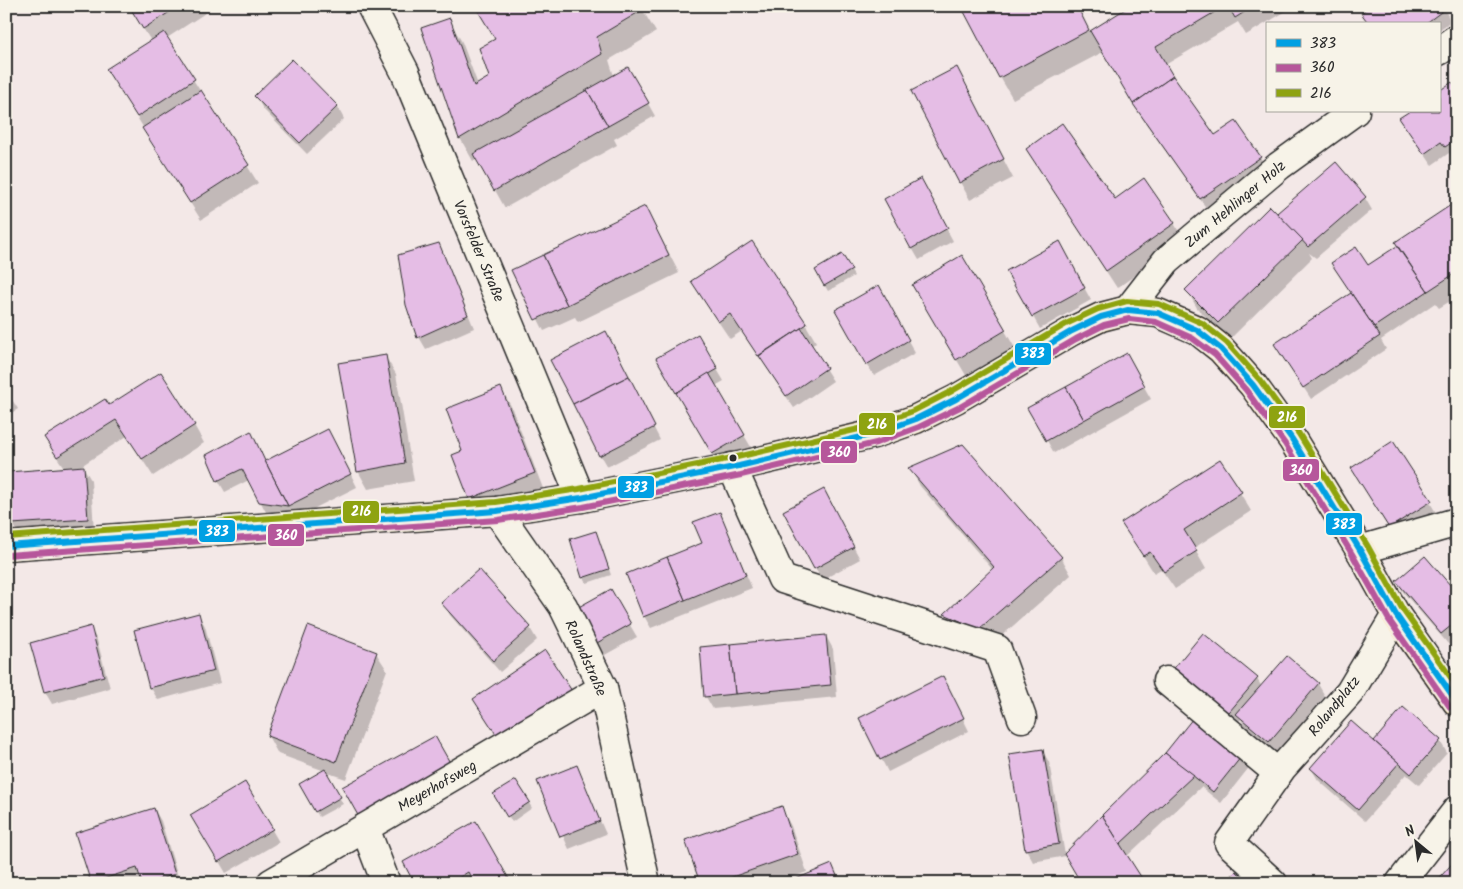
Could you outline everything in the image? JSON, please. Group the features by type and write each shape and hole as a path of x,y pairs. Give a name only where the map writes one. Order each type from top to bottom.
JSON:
{"main road":[{"path":"6,546 497,511 581,498 732,467 874,434 916,419 956,399 1072,331 1101,317 1128,310 1158,314 1197,330 1221,349 1253,385 1292,439 1360,550 1396,615 1457,702"}],"street":[{"name":"Vorsfelder Straße","path":"371,6 405,72 581,498"},
{"path":"1440,50 1457,38"},
{"name":"Zum Hehlinger Holz","path":"1128,310 1166,261 1279,166 1355,112"},
{"path":"732,467 782,579 997,649 1022,718"},
{"name":"Rolandstraße","path":"497,511 563,606 603,688 646,883"},
{"path":"1360,550 1457,522"},
{"name":"Rolandplatz","path":"1273,883 1229,843 1280,770 1350,692 1396,615"},
{"path":"1167,681 1280,770"},
{"name":"Meyerhofsweg","path":"271,883 603,688"},
{"path":"1400,883 1457,810"},
{"path":"365,828 386,883"}],"building":[{"path":"129,6 179,6 143,29"},
{"path":"475,6 642,6 644,9 597,37 602,54 459,139 421,28 450,18 474,86 489,77 479,48 495,39"},
{"path":"961,6 1077,6 1089,30 999,78"},
{"path":"1130,6 1225,6 1156,47 1173,76 1133,104 1090,31"},
{"path":"1228,6 1254,6 1235,18"},
{"path":"1370,6 1443,6 1445,9 1428,22 1368,22 1361,13"},
{"path":"164,32 195,79 137,117 106,69"},
{"path":"292,59 338,106 300,143 254,96"},
{"path":"628,67 649,103 608,126 587,90"},
{"path":"957,67 1004,159 959,183 911,91"},
{"path":"1173,76 1215,135 1236,121 1261,157 1200,199 1133,104"},
{"path":"1452,82 1457,89 1457,139 1445,147 1441,142 1424,154 1399,118 1408,112 1440,112 1440,90"},
{"path":"201,90 249,165 190,203 142,128"},
{"path":"587,90 608,126 494,191 473,154"},
{"path":"1062,123 1115,199 1144,178 1175,223 1106,271 1026,149"},
{"path":"1336,162 1366,197 1308,247 1277,213"},
{"path":"921,178 948,228 911,249 884,199"},
{"path":"1457,201 1457,272 1428,291 1395,242"},
{"path":"645,206 669,255 567,305 543,255"},
{"path":"1270,206 1303,240 1218,323 1185,290"},
{"path":"752,241 807,324 758,356 730,314 718,322 691,281"},
{"path":"1060,241 1085,288 1032,317 1006,271"},
{"path":"439,243 468,315 417,338 406,305 398,255"},
{"path":"1397,246 1428,291 1374,327 1331,263 1356,247 1368,265"},
{"path":"842,254 852,270 824,286 815,270"},
{"path":"543,255 567,305 535,320 511,270"},
{"path":"962,255 1006,330 956,360 912,285"},
{"path":"879,285 909,340 866,365 835,310"},
{"path":"1351,293 1380,336 1303,388 1274,344"},
{"path":"801,328 827,368 786,396 759,356"},
{"path":"606,331 629,376 573,404 550,360"},
{"path":"698,334 718,369 676,393 656,358"},
{"path":"1127,353 1145,386 1084,420 1066,387"},
{"path":"386,355 405,463 357,472 338,363"},
{"path":"161,372 195,425 142,459 116,420 57,457 44,437 105,399 109,405"},
{"path":"709,373 745,435 712,454 676,393"},
{"path":"629,376 655,427 599,456 573,404"},
{"path":"501,387 535,473 469,499 452,455 462,451 446,409"},
{"path":"1066,387 1084,420 1046,441 1027,408"},
{"path":"328,429 351,474 288,506 265,461"},
{"path":"251,431 288,506 259,502 242,469 217,481 206,455"},
{"path":"1393,441 1432,501 1389,528 1351,468"},
{"path":"963,444 1062,557 979,629 944,614 994,567 908,468"},
{"path":"1220,459 1242,492 1184,530 1197,551 1164,572 1150,552 1143,556 1121,523"},
{"path":"84,466 88,519 12,524 8,472"},
{"path":"824,489 854,547 814,569 783,511"},
{"path":"720,512 746,575 685,600 667,557 702,543 693,522"},
{"path":"596,531 609,569 582,578 570,539"},
{"path":"1425,556 1457,593 1457,621 1441,634 1396,581"},
{"path":"667,557 685,600 643,617 626,574"},
{"path":"479,569 531,627 493,661 441,603"},
{"path":"611,589 631,624 595,644 575,609"},
{"path":"199,613 214,671 149,688 134,630"},
{"path":"91,626 104,676 44,692 30,643"},
{"path":"308,626 377,652 336,762 267,736"},
{"path":"1203,633 1258,678 1224,718 1170,673"},
{"path":"826,635 831,685 735,694 730,644"},
{"path":"730,644 735,694 704,697 700,647"},
{"path":"545,650 574,694 501,742 473,699"},
{"path":"1287,656 1319,683 1269,742 1236,714"},
{"path":"943,676 964,718 880,760 859,718"},
{"path":"1403,707 1441,740 1411,774 1374,741"},
{"path":"1197,713 1245,752 1213,792 1165,753"},
{"path":"1351,721 1399,763 1358,810 1310,768"},
{"path":"435,736 453,768 360,819 342,787"},
{"path":"1043,749 1059,844 1025,850 1009,754"},
{"path":"1165,753 1194,775 1120,844 1102,815"},
{"path":"577,765 600,821 560,837 537,781"},
{"path":"325,769 341,797 315,812 299,784"},
{"path":"516,780 530,802 507,817 493,794"},
{"path":"245,782 273,829 218,862 190,815"},
{"path":"782,806 798,854 715,883 700,883 685,840"},
{"path":"154,808 175,874 149,883 142,883 137,868 91,883 75,833"},
{"path":"1102,815 1145,883 1081,883 1064,854"},
{"path":"476,821 509,879 502,883 474,883 468,872 450,883 414,883 403,862"},
{"path":"1457,858 1457,883 1435,883"},
{"path":"832,864 840,883 792,883 791,881"},
{"path":"1236,871 1249,883 1225,883"}],"transit line":[{"name":"216","path":"6,537 496,502 579,489 737,457 872,426 913,411 952,391 1068,323 1098,309 1127,301 1159,304 1202,323 1227,343 1260,380 1299,434 1367,545 1403,610 1457,686"},
{"name":"383","path":"6,546 497,511 581,498 739,466 874,434 916,419 956,399 1072,331 1101,317 1128,310 1158,313 1197,330 1221,349 1253,385 1292,439 1360,550 1396,615 1457,702"},
{"name":"360","path":"7,555 498,520 583,507 741,475 876,443 919,427 960,407 1076,339 1104,325 1129,319 1156,322 1192,338 1215,355 1246,390 1285,444 1352,554 1389,620 1450,707"}]}
